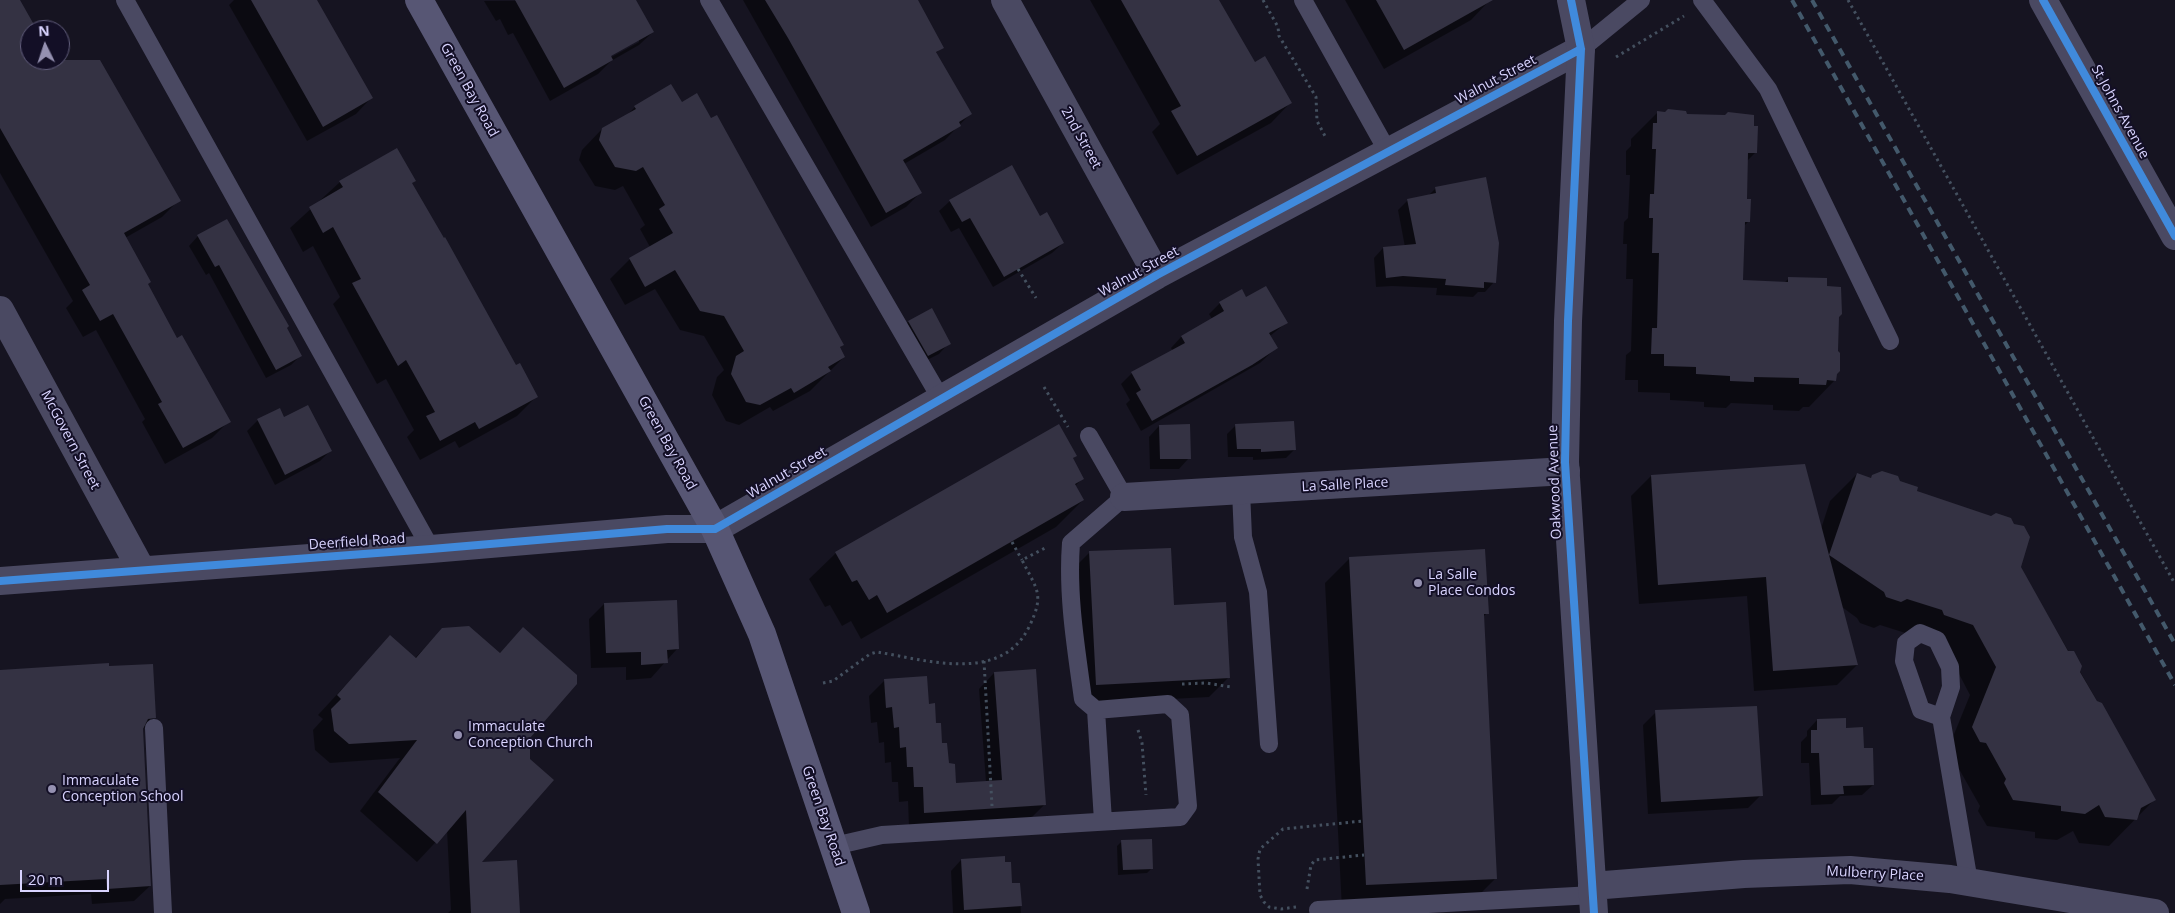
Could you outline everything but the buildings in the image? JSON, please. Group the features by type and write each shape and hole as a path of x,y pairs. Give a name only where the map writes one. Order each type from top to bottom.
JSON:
{"main road":[{"name":"Green Bay Road","path":"419,0 715,529 762,634 856,913"}],"street":[{"name":"2nd Street","path":"1005,0 1156,276"},
{"name":"Oakwood Avenue","path":"1572,0 1581,49 1568,321 1566,471 1593,898"},
{"name":"St Johns Avenue","path":"2043,0 2175,236"},
{"name":"Walnut Street","path":"715,529 1156,276 1581,49"},
{"name":"McGovern Street","path":"0,310 141,569"},
{"name":"La Salle Place","path":"1124,497 1566,471"},
{"name":"Deerfield Road","path":"0,581 141,569 431,549 667,529 715,529"},
{"name":"Mulberry Place","path":"1593,898 1744,874 1850,870 1969,882 2155,913"}],"lane":[{"path":"125,0 431,549"},
{"path":"709,0 941,399"},
{"path":"1303,0 1388,152"},
{"path":"1581,49 1641,0"},
{"path":"1704,2 1768,89 1890,340"},
{"path":"834,846 882,835 1180,817 1188,806 1180,715 1168,704 1096,710 1083,699 1074,635 1069,565 1071,543 1124,497 1080,435"},
{"path":"1241,490 1243,537 1258,592 1268,744"},
{"path":"1096,710 1103,821"},
{"path":"1941,717 1969,882"},
{"path":"154,728 163,913"},
{"path":"1318,910 1593,898"}],"path":[{"path":"1263,0 1278,27 1279,36 1316,97 1317,121 1326,138"},
{"path":"1848,0 2175,584"},
{"path":"1616,57 1704,2"},
{"path":"1018,269 1036,298"},
{"path":"1044,387 1080,435"},
{"path":"823,684 833,681 870,654 877,652 950,664 972,664 1001,657 1024,638 1035,614 1039,593 1012,542"},
{"path":"1022,560 1048,546"},
{"path":"984,661 993,813"},
{"path":"1137,726 1142,743 1146,803"},
{"path":"1299,906 1280,910 1269,907 1264,902 1260,895 1258,859 1260,849 1283,829 1363,821"},
{"path":"1305,894 1311,865 1315,860 1364,855"}],"railway":[{"path":"1792,0 2175,685"},
{"path":"1812,0 2175,644"}],"cycle path":[{"path":"1571,0 1581,49 1568,321 1565,462 1594,913"},
{"path":"2043,0 2175,236"},
{"path":"0,581 431,549 667,529 715,529 1157,275 1581,49"}],"place":[{"name":"La Salle Place Condos","path":"1418,583"},
{"name":"Immaculate Conception Church","path":"458,735"},
{"name":"Immaculate Conception School","path":"52,789"}]}
